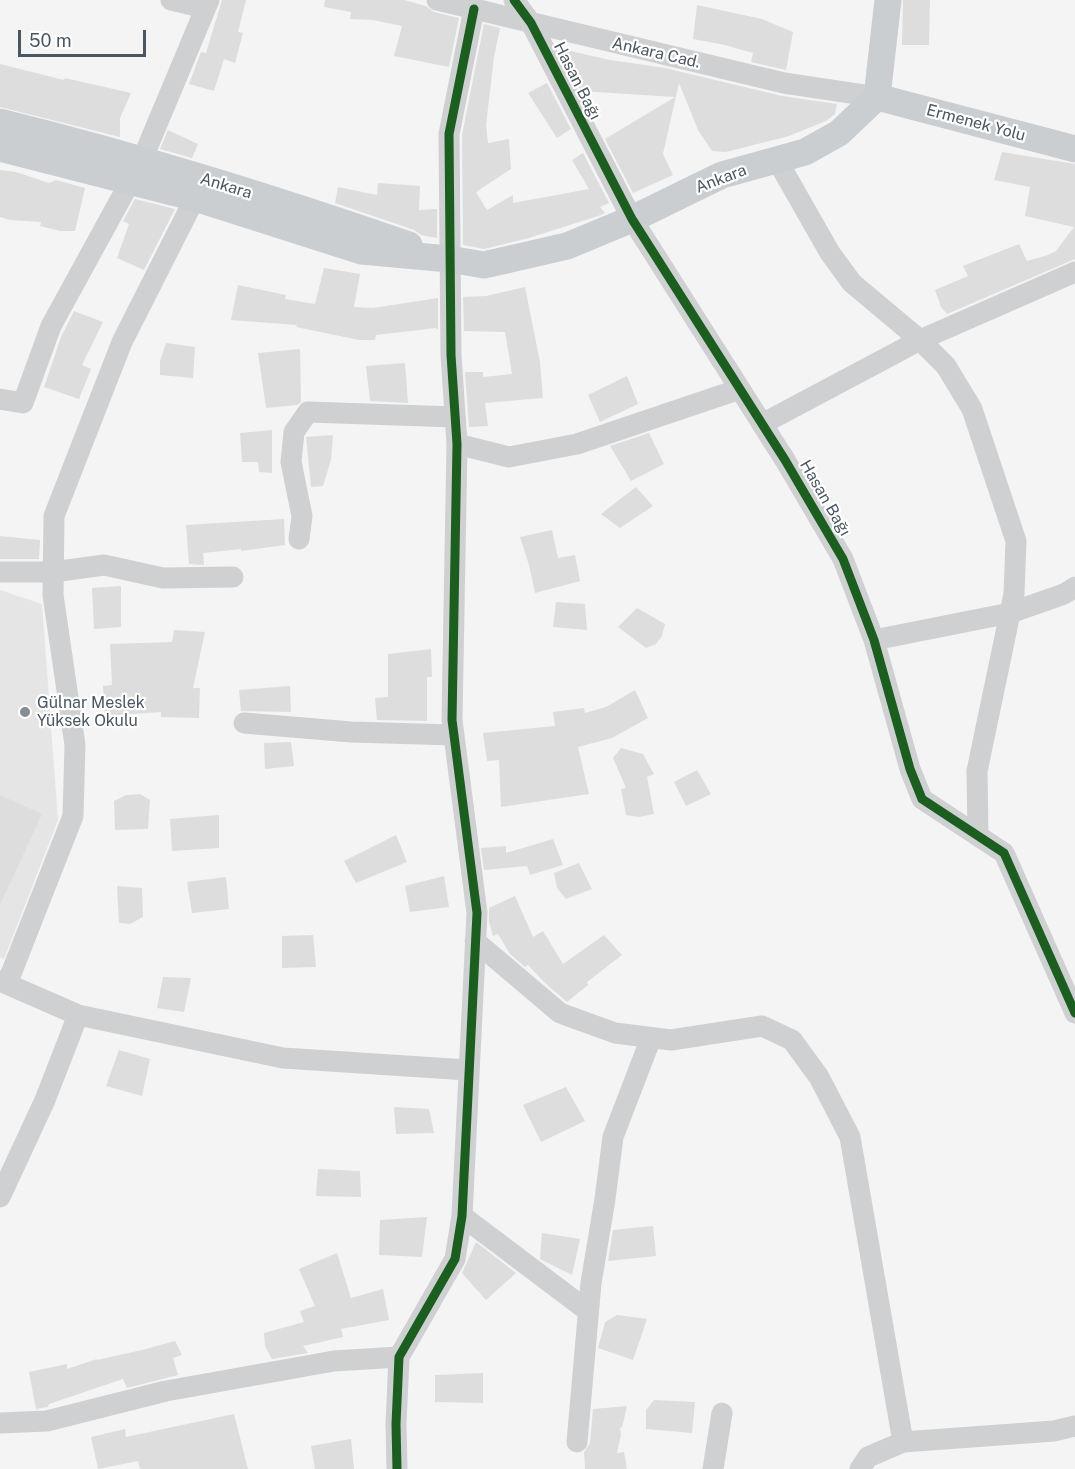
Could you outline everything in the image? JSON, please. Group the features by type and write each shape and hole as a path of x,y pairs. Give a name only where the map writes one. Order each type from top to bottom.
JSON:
{"main road":[{"path":"878,97 888,0"},
{"name":"Ermenek Yolu","path":"878,97 1075,149"},
{"name":"Ankara","path":"0,147 136,170 202,189 361,250 484,265 567,246 632,219 722,175 805,152 839,133 878,97"},
{"name":"Ankara","path":"0,122 105,148 136,170"}],"street":[{"path":"0,399 23,403 51,326 136,170 207,4 171,0"},
{"name":"Ankara Cad.","path":"437,0 784,83 878,97"},
{"name":"Hasan Bağı","path":"514,0 531,23 632,219 762,423 843,559 874,640 910,769 922,799 1004,854 1075,1013"},
{"path":"397,1469 396,1424 399,1357 455,1258 462,1216 477,913 452,720 457,444 451,356 449,134 474,9"},
{"path":"777,160 830,252 852,283 920,340 946,366 972,409 1016,541 1014,594 977,771 978,836"},
{"path":"202,189 122,342 54,516 53,595 75,745 73,816 3,982 78,1016 283,1058 468,1070"},
{"path":"762,423 920,340 1075,272"},
{"path":"457,444 509,457 577,444 740,388"},
{"path":"299,539 302,516 291,462 294,432 308,412 455,417"},
{"path":"0,572 53,572 104,565 163,578 233,577"},
{"path":"874,640 1010,613 1064,594 1075,587"},
{"path":"244,723 351,732 454,735"},
{"path":"475,941 560,1013 615,1033 671,1040 762,1026 792,1040 819,1077 850,1137 903,1442"},
{"path":"0,1197 45,1100 78,1016"},
{"path":"577,1442 588,1311 613,1137 651,1038"},
{"path":"462,1216 588,1311"},
{"path":"0,1422 46,1420 166,1391 334,1360 399,1357"},
{"path":"713,1469 722,1413"},
{"path":"860,1469 868,1457 903,1442 1054,1431 1075,1426"}],"shaded area":[{"name":"Gülnar Meslek Yüksek Okulu","path":"0,590 42,604 58,820 4,959 0,957"}],"building":[{"path":"222,0 246,0 238,32 243,33 235,63 224,59 214,91 189,84 201,52 206,53"},
{"path":"325,0 404,0 426,6 434,12 459,18 449,67 394,56 402,26 373,20 350,19 351,12 324,7"},
{"path":"903,0 930,0 929,45 902,45"},
{"path":"697,5 762,19 793,32 786,70 751,62 753,53 693,39"},
{"path":"484,24 500,28 486,125 488,143 509,139 511,169 476,192 487,210 513,195 513,203 589,189 572,160 583,153 609,203 600,207 605,213 601,215 529,238 484,249 463,245 462,135"},
{"path":"566,50 610,60 665,68 782,96 837,104 835,114 826,121 789,136 726,152 712,151 698,130 679,83 663,154 673,175 633,193 605,139 675,97 580,91 564,58"},
{"path":"0,64 131,93 120,118 120,137 0,107"},
{"path":"547,83 571,129 557,138 528,93"},
{"path":"168,130 198,144 192,158 160,149"},
{"path":"1002,152 1075,164 1075,259 947,314 941,307 935,290 968,276 963,266 1019,244 1027,261 1048,255 1056,251 1074,227 1025,216 1030,187 994,180"},
{"path":"0,170 16,172 49,183 56,180 85,188 75,231 60,231 40,226 41,222 0,217"},
{"path":"378,183 420,186 419,210 437,209 437,238 421,235 414,230 335,203 338,187 377,195"},
{"path":"135,199 175,209 144,270 117,258 129,224 123,221"},
{"path":"324,268 360,274 354,307 373,308 438,298 438,330 436,328 376,335 375,340 359,340 296,327 297,325 231,320 238,285 286,295 285,299 315,304"},
{"path":"525,287 540,362 543,398 485,403 488,426 469,427 465,372 483,372 483,377 512,374 505,332 464,331 463,297 486,296"},
{"path":"74,311 103,322 82,365 91,369 79,399 44,387 61,337"},
{"path":"166,343 195,347 193,378 160,375 160,361"},
{"path":"300,349 301,402 297,405 266,408 258,353"},
{"path":"405,363 408,403 370,401 366,366"},
{"path":"627,376 638,404 600,422 588,395"},
{"path":"272,430 272,473 259,472 258,462 242,462 240,433"},
{"path":"649,433 664,464 631,481 610,446"},
{"path":"333,435 331,460 323,486 311,487 306,437"},
{"path":"636,487 653,506 620,528 601,514"},
{"path":"284,519 285,545 203,553 204,565 189,564 186,525"},
{"path":"552,530 558,558 575,555 580,581 535,593 520,537"},
{"path":"0,536 40,540 39,559 0,559"},
{"path":"121,586 121,627 94,629 92,588"},
{"path":"556,602 585,604 587,630 553,627"},
{"path":"637,608 665,624 662,636 656,644 646,648 618,627"},
{"path":"174,630 205,632 193,688 200,688 199,718 161,717 161,712 105,716 103,686 112,685 110,644 172,642"},
{"path":"431,649 432,677 427,677 427,721 377,720 375,698 388,697 388,654"},
{"path":"290,686 291,712 241,711 239,690"},
{"path":"635,690 648,718 612,738 578,747 589,794 501,807 499,760 487,761 483,733 555,726 553,712 584,708 585,713 606,707"},
{"path":"291,742 294,766 265,769 264,743"},
{"path":"621,748 643,754 654,774 647,777 654,814 639,817 626,815 621,789 626,788 613,758"},
{"path":"697,770 711,794 686,806 674,782"},
{"path":"140,794 150,800 148,829 115,830 114,801 126,795"},
{"path":"0,795 42,814 0,905"},
{"path":"219,815 219,848 172,851 170,819"},
{"path":"396,835 407,862 356,883 344,861"},
{"path":"553,839 563,865 530,875 527,866 484,870 481,848 506,846 506,853"},
{"path":"579,863 592,889 566,899 557,888 554,873"},
{"path":"444,876 449,907 410,912 405,886"},
{"path":"226,877 229,909 192,913 187,882"},
{"path":"117,886 142,888 143,917 130,924 119,923"},
{"path":"515,896 533,937 543,931 563,964 604,935 622,955 587,982 588,985 567,1002 528,965 525,967 510,954 498,934 493,936 489,921 489,908"},
{"path":"313,935 316,967 282,968 282,936"},
{"path":"163,977 191,978 184,1012 157,1008"},
{"path":"119,1050 150,1059 142,1096 106,1086"},
{"path":"566,1087 585,1121 541,1142 523,1105"},
{"path":"394,1107 429,1109 434,1133 396,1134"},
{"path":"318,1169 360,1171 361,1197 316,1196"},
{"path":"427,1217 422,1257 379,1255 380,1220"},
{"path":"653,1226 656,1256 608,1261 613,1230"},
{"path":"542,1233 580,1239 572,1275 540,1259"},
{"path":"476,1242 516,1273 486,1300 462,1273"},
{"path":"337,1253 351,1298 383,1289 389,1320 341,1329 343,1337 303,1346 308,1353 272,1359 265,1346 264,1333 304,1322 300,1311 315,1306 299,1269"},
{"path":"617,1315 647,1319 633,1360 598,1348 605,1322"},
{"path":"175,1341 182,1355 173,1358 178,1375 127,1388 123,1379 49,1404 48,1407 36,1409 29,1372 67,1364 67,1369 97,1359"},
{"path":"483,1373 483,1403 435,1402 435,1375"},
{"path":"654,1400 695,1402 692,1433 646,1429 646,1410"},
{"path":"627,1406 622,1428 620,1427 621,1435 617,1453 624,1452 627,1469 585,1469 584,1452 590,1443 593,1409"},
{"path":"234,1414 248,1469 140,1469 138,1461 98,1469 91,1437 125,1429 126,1437"},
{"path":"351,1439 354,1469 315,1469 311,1446"}],"cycle path":[{"path":"514,0 531,23 632,219 785,460 843,559 874,640 910,769 922,799 1004,853 1075,1013"},
{"path":"397,1469 396,1424 399,1357 455,1259 462,1216 477,913 452,720 457,444 451,355 449,134 474,9"}],"place":[{"name":"Gülnar Meslek Yüksek Okulu","path":"25,712"}]}
